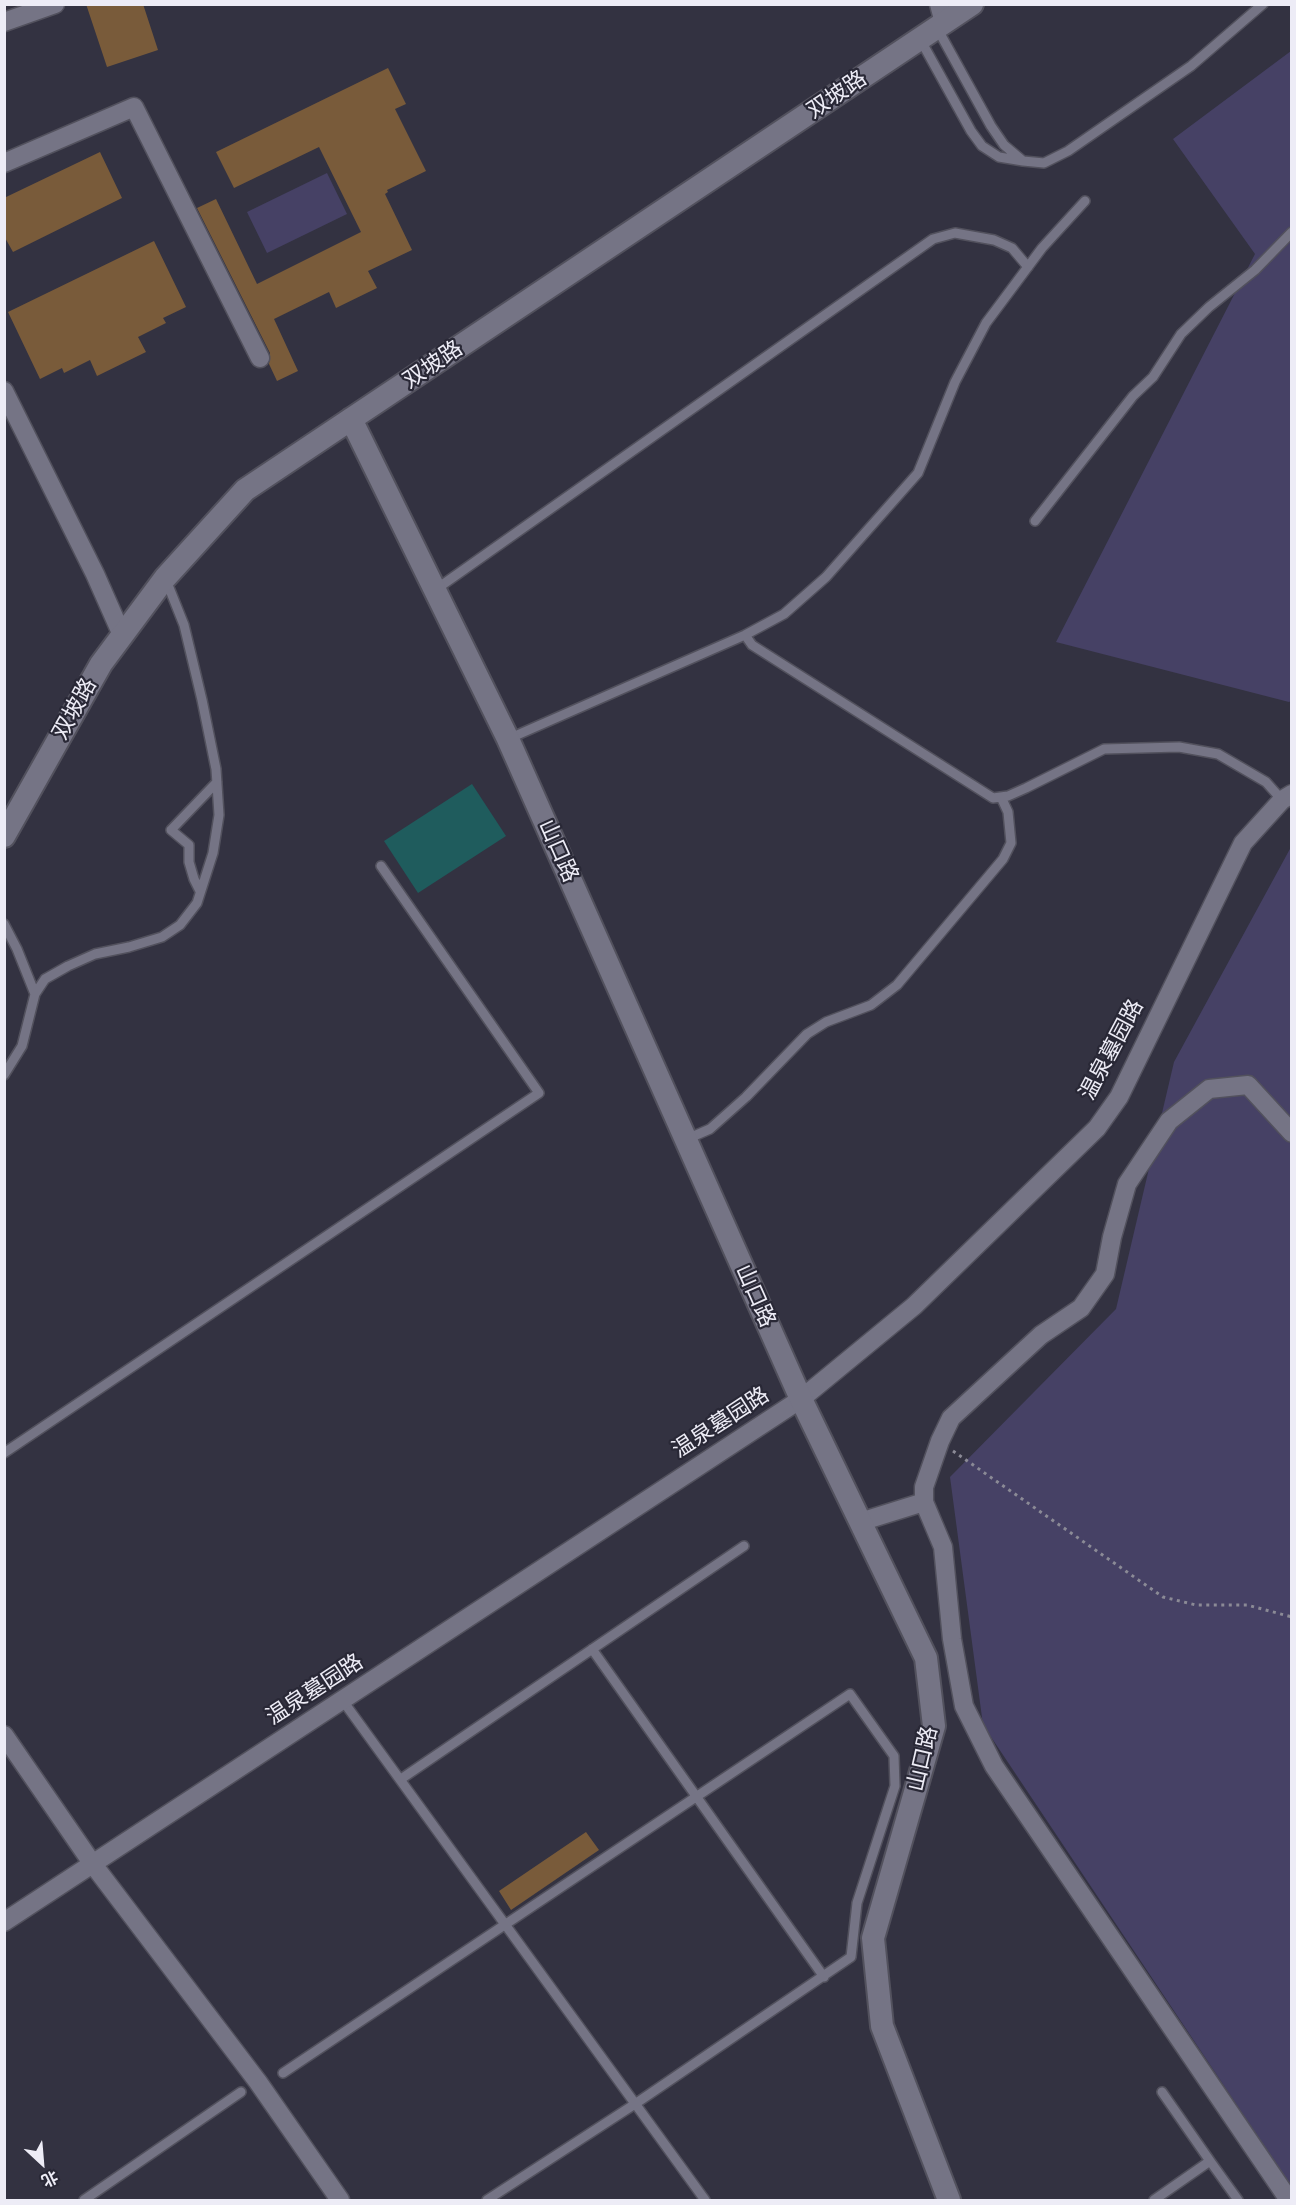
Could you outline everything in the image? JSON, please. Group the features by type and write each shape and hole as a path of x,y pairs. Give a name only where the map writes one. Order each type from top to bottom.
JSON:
{"street":[{"path":"4,22 55,4"},
{"name":"双坡路","path":"4,836 101,664 165,578 245,490 935,24 972,4"},
{"path":"4,163 134,107 260,358"},
{"path":"4,391 95,574 122,635"},
{"name":"山口路","path":"351,419 508,739 801,1399 926,1658 934,1726 873,1938 882,2026 949,2200"},
{"name":"温泉墓园路","path":"4,1922 801,1399 914,1306 998,1227 1097,1128 1119,1097 1243,843 1287,797"},
{"path":"1289,2200 994,1766 964,1706 952,1639 943,1546 924,1502 924,1486 951,1418 1041,1335 1081,1308 1105,1274 1112,1237 1127,1184 1169,1121 1209,1089 1248,1085 1292,1133"},
{"path":"860,1522 924,1502"},
{"path":"4,1735 92,1863 258,2082 339,2200"}],"lane":[{"path":"935,24 971,130 982,146 999,157 1044,163 1068,152 1191,66 1263,4"},
{"path":"935,24 991,126 1004,145 1023,161"},
{"path":"508,739 745,635 784,614 826,577 918,472 955,382 986,323 1042,248 1084,201"},
{"path":"1035,521 1133,396 1153,377 1181,334 1209,307 1255,270 1292,232"},
{"path":"435,590 933,239 955,233 994,240 1011,248 1028,267"},
{"path":"4,1075 22,1046 34,994 45,980 95,954 162,938 180,925 197,903 213,853 219,815 217,782 202,700 184,625 165,578"},
{"path":"745,635 752,645 993,798 1026,788 1104,749 1179,747 1218,754 1287,797"},
{"path":"200,891 189,862 189,845 171,830 217,782"},
{"path":"686,1139 710,1129 807,1034 826,1022 871,1005 897,985 1003,859 1011,843 1008,812 1001,797"},
{"path":"4,1453 539,1093 381,866"},
{"path":"4,924 17,949 34,994"},
{"path":"401,1779 744,1546"},
{"path":"592,1649 824,1977"},
{"path":"283,2073 850,1694 894,1756 895,1786 858,1903 851,1957 635,2104 487,2200"},
{"path":"343,1701 705,2200"},
{"path":"1162,2091 1238,2200"},
{"path":"84,2200 241,2092"},
{"path":"1154,2200 1210,2161"}],"path":[{"path":"940,1441 1163,1597 1196,1605 1247,1605 1292,1617"}],"shaded area":[{"path":"1291,51 1291,701 1289,702 1056,642 1255,254 1173,139"},
{"path":"327,173 347,214 267,253 247,212"},
{"path":"472,784 506,836 418,893 384,841"},
{"path":"1291,847 1291,2186 983,1725 950,1477 1116,1309 1174,1062"}],"building":[{"path":"86,4 143,4 158,50 107,67"},
{"path":"388,68 406,104 395,109 426,171 387,190 385,194 412,250 368,271 377,288 336,308 329,292 274,319 298,371 277,381 269,364 270,353 197,208 216,199 257,284 361,232 319,147 234,188 216,152"},
{"path":"100,152 122,198 13,252 4,236 4,198"},
{"path":"154,241 186,307 163,318 166,323 138,337 146,352 97,376 90,360 64,373 62,368 40,379 8,312"},
{"path":"586,1832 599,1850 511,1910 499,1891"}]}
